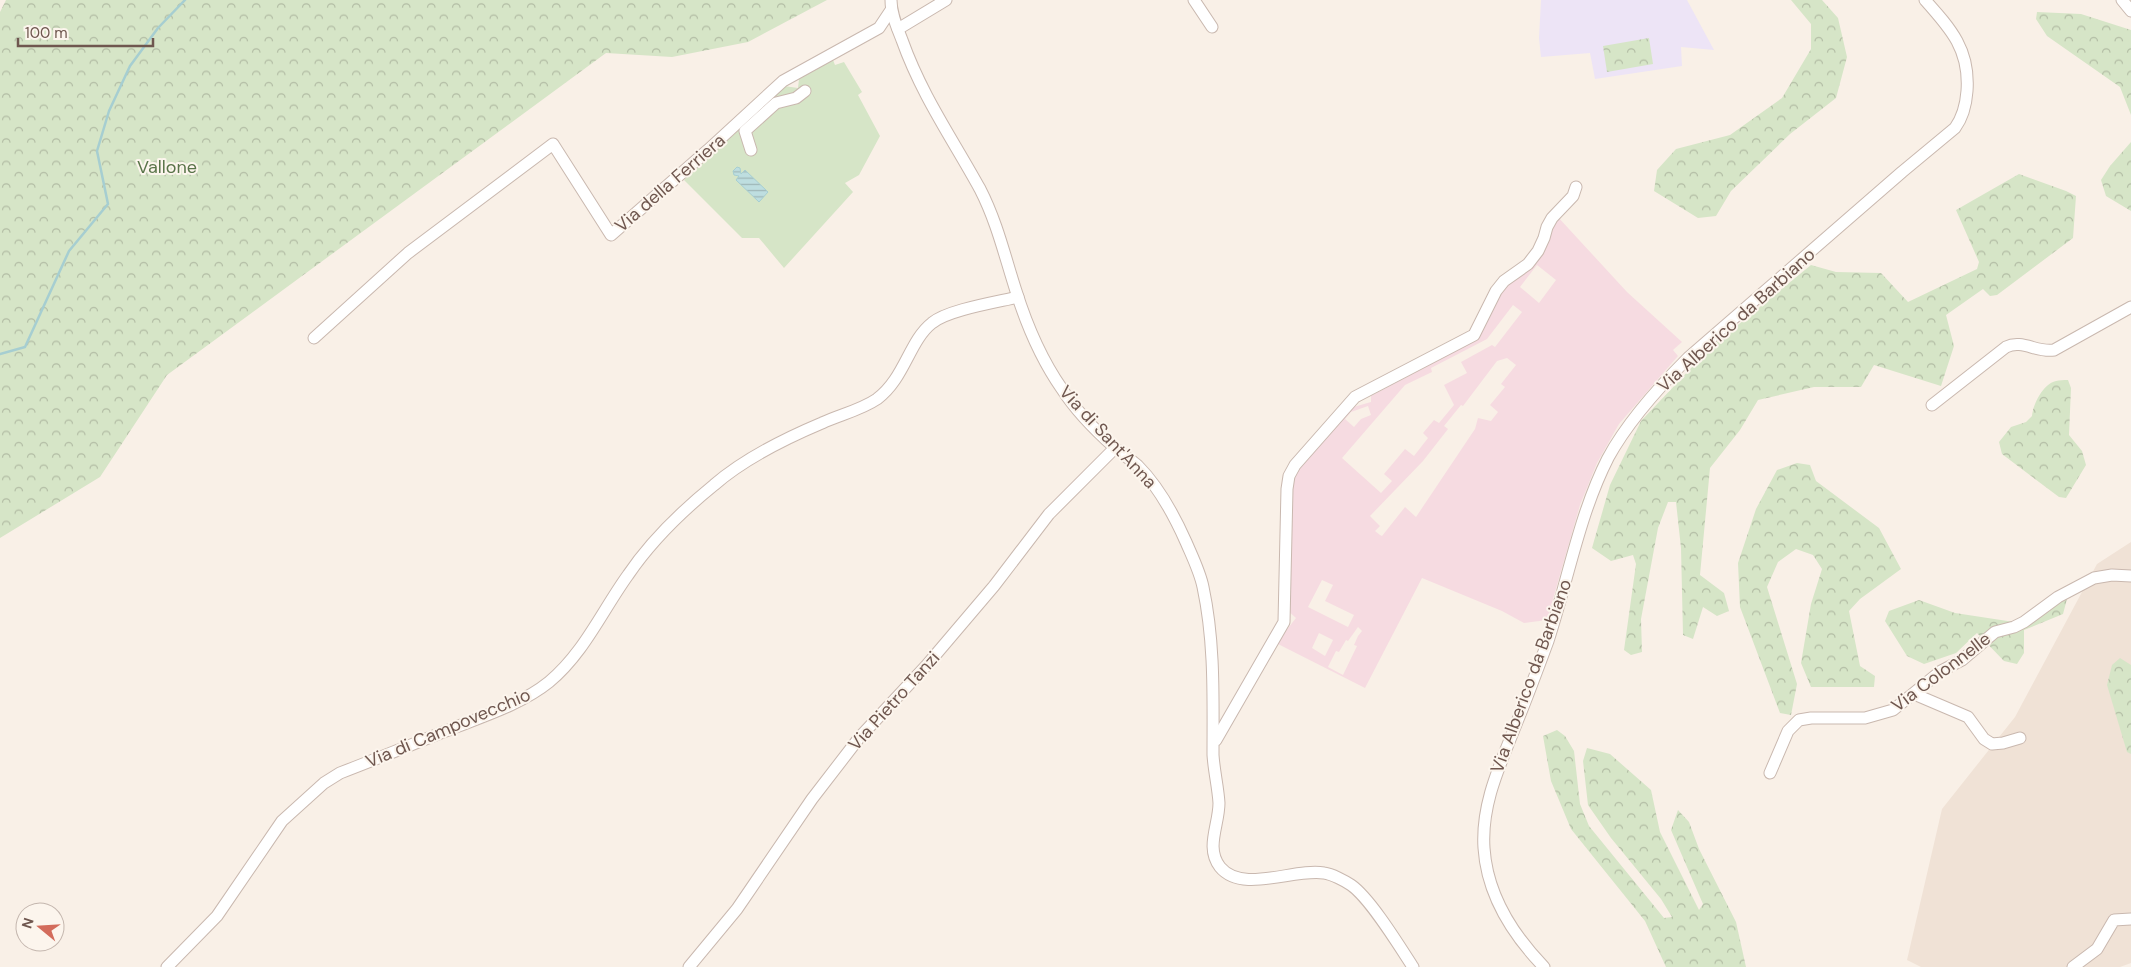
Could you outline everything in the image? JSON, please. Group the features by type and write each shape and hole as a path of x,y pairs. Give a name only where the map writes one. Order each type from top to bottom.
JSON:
{"street":[{"path":"898,29 946,0"},
{"path":"1194,0 1212,27"},
{"name":"Via Alberico da Barbiano","path":"1544,967 1515,932 1492,890 1484,848 1485,814 1495,777 1548,640 1593,494 1609,457 1623,435 1663,383 1688,358 1902,172 1956,128 1960,122 1967,94 1968,75 1964,56 1948,25 1925,0"},
{"path":"2122,0 2131,11"},
{"name":"Via di Sant'Anna","path":"891,5 898,29 930,106 981,191 1002,242 1018,297 1035,344 1056,381 1080,412 1115,448 1138,467 1165,500 1185,540 1202,584 1212,644 1215,742 1213,756 1219,807 1213,844 1214,855 1219,865 1231,876 1246,880 1326,872 1353,886 1375,912 1413,967"},
{"name":"Via della Ferriera","path":"314,338 408,253 553,144 611,235 783,81 879,28 891,5"},
{"path":"751,150 745,131 776,102 796,98 805,91"},
{"path":"1215,742 1284,622 1287,489 1289,476 1295,465 1355,397 1474,335 1496,291 1504,281 1528,264 1538,251 1552,218 1573,196 1576,187"},
{"name":"Via di Campovecchio","path":"167,967 217,916 278,826 328,780 340,773 484,716 541,688 566,666 580,648 640,558 663,532 712,486 737,467 768,449 816,425 875,400 897,378 923,332 934,321 959,312 1018,297"},
{"path":"1932,405 2001,350 2011,345 2054,350 2131,307"},
{"name":"Via Pietro Tanzi","path":"688,967 738,909 812,799 859,738 926,666 994,586 1049,514 1115,448"},
{"name":"Via Colonnelle","path":"1770,773 1788,731 1795,722 1811,718 1853,719 1878,716 1893,710 1942,672 1962,660 1995,632 2024,622 2067,591 2094,578 2105,575 2131,576"},
{"path":"1914,694 1968,717 1984,739 1992,744 2020,738"},
{"path":"2073,967 2097,949 2114,920 2131,919"}],"shaded area":[{"path":"1541,0 1687,0 1714,50 1681,47 1682,66 1595,79 1590,53 1541,57 1539,38"},
{"path":"1557,216 1627,292 1682,342 1673,350 1678,356 1619,424 1597,463 1580,505 1547,620 1524,623 1502,611 1422,578 1365,688 1278,644 1281,637 1296,618 1287,610 1290,488 1294,473 1350,408 1371,402 1371,396 1478,339 1501,293","holes":["1537,265 1556,280 1539,303 1520,287","1513,305 1522,312 1495,347 1492,345 1461,362 1467,373 1444,385 1454,405 1439,423 1434,420 1423,433 1428,438 1414,456 1405,449 1384,474 1392,481 1381,493 1342,458 1405,385 1432,372 1431,368 1487,339","1507,358 1516,365 1501,384 1505,387 1490,405 1498,412 1491,421 1478,418 1475,429 1416,517 1405,507 1382,536 1380,535 1375,531 1380,526 1370,516 1423,461 1448,429 1444,426 1461,405 1463,406 1497,361","1368,406 1371,415 1361,419 1354,427 1345,419 1351,412","1322,580 1333,585 1325,601 1354,615 1348,627 1308,607","1358,627 1362,631 1354,645 1357,646 1343,675 1328,667 1336,651 1339,652 1346,640 1348,641","1319,633 1333,640 1325,656 1312,648"]},
{"path":"2131,542 2131,963 2120,967 1921,967 1907,960 1942,809 2015,717 2097,564"}],"green space":[{"name":"Vallone","path":"6,0 827,0 748,42 672,57 606,53 167,375 100,477 0,538 0,12"},
{"path":"1791,0 1822,0 1838,18 1847,57 1836,98 1790,134 1731,191 1716,216 1698,218 1654,191 1657,170 1676,149 1730,135 1782,98 1811,49 1811,24"},
{"path":"2037,12 2081,14 2131,30 2131,115 2120,87 2047,36 2036,19"},
{"path":"1649,38 1653,64 1607,72 1603,46"},
{"path":"833,60 835,65 844,62 862,92 858,95 880,136 859,175 845,183 853,192 784,268 759,238 742,238 684,180 784,86 798,88 799,79"},
{"path":"2131,142 2131,211 2106,196 2101,180 2110,166"},
{"path":"2019,174 2076,196 2073,238 1997,295 1990,296 1983,289 1946,315 1954,346 1941,386 1874,365 1861,387 1814,387 1758,400 1740,430 1710,468 1700,575 1724,593 1729,611 1717,616 1703,607 1693,639 1683,635 1681,548 1676,502 1668,502 1658,528 1641,619 1642,652 1631,655 1624,650 1636,564 1633,555 1611,561 1592,548 1610,485 1641,421 1711,347 1811,265 1836,272 1881,273 1908,302 1977,269 1979,262 1956,210"},
{"path":"2068,380 2071,388 2069,435 2082,451 2086,465 2066,498 2059,497 2002,454 1999,442 2011,427 2026,422 2032,416 2037,400 2047,386 2056,381"},
{"path":"1797,463 1810,465 1816,481 1879,528 1901,569 1860,599 1849,611 1860,666 1875,676 1874,687 1811,687 1801,663 1811,604 1822,569 1813,555 1796,549 1778,562 1767,587 1797,684 1791,715 1780,713 1740,607 1738,563 1756,509 1777,470"},
{"path":"2062,593 2067,599 2063,614 2024,630 2024,653 2017,664 2004,661 1977,633 1956,653 1924,664 1907,656 1885,621 1889,611 1919,600 1955,613 2014,622"},
{"path":"2120,658 2131,665 2131,754 2127,752 2107,685 2112,665"},
{"path":"1557,730 1565,736 1574,751 1580,804 1589,826 1664,918 1672,917 1661,899 1611,838 1588,805 1583,761 1587,748 1610,754 1651,790 1660,832 1699,910 1703,904 1671,830 1678,810 1689,822 1699,849 1736,922 1746,967 1666,967 1645,921 1571,829 1551,781 1543,736"}],"water":[{"path":"737,167 740,168 741,174 745,170 768,192 759,202 736,180 739,176 734,175 733,171"}],"waterway":[{"path":"0,354 25,347 69,251 108,204 97,151 109,111 130,66 158,28 185,0"}]}
